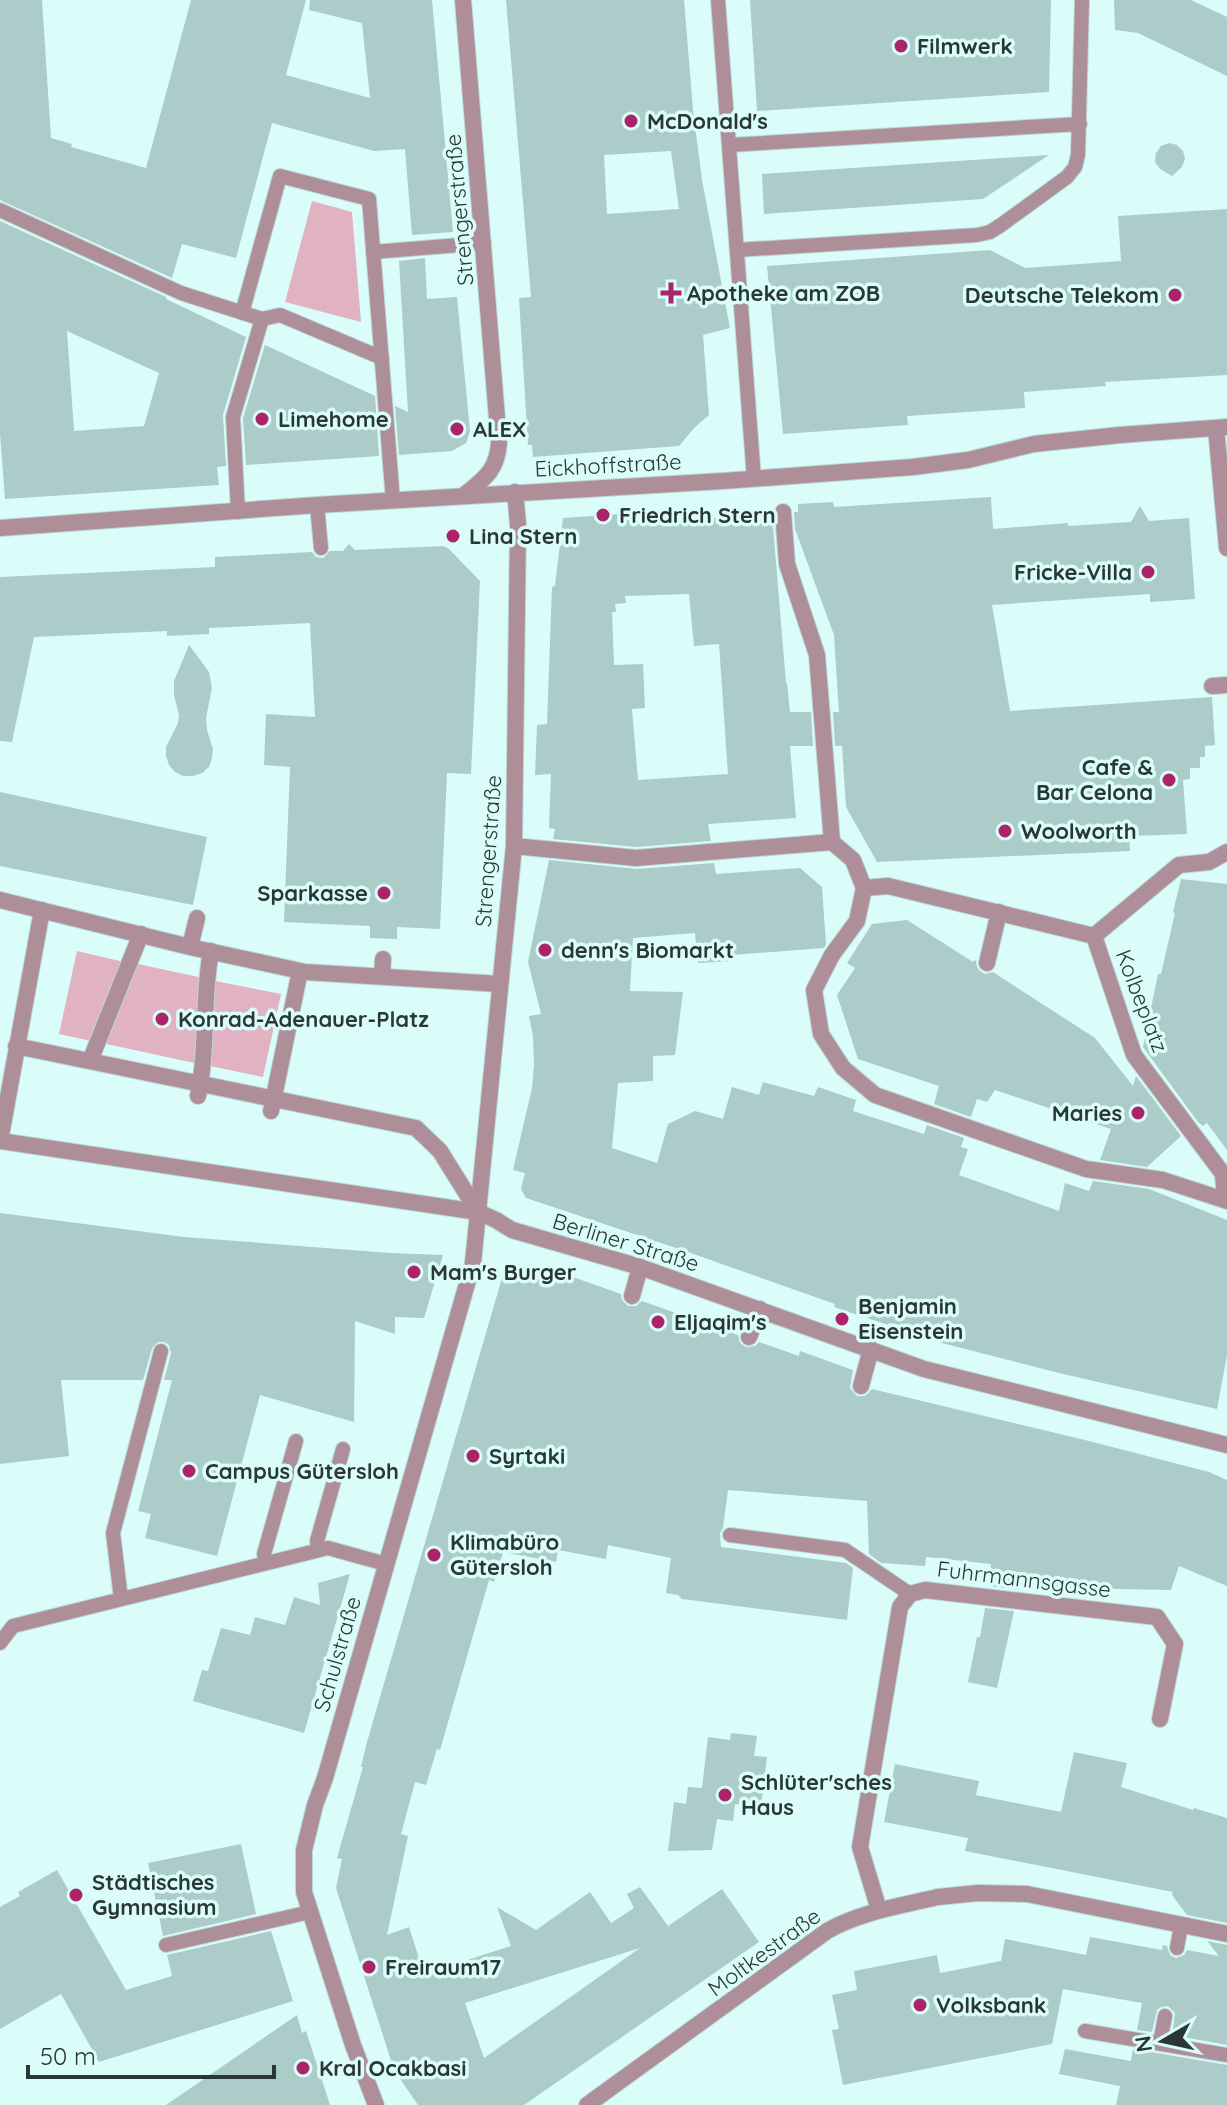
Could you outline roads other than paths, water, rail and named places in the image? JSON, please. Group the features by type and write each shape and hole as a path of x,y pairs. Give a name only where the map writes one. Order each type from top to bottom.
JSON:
{"street":[{"name":"Strengerstraße","path":"461,497 493,469 499,443 463,0"},
{"name":"Eickhoffstraße","path":"0,528 515,492 754,479 937,464 979,458 1034,444 1222,428 1227,548"},
{"name":"Strengerstraße","path":"478,1212 514,846 518,524 515,492"},
{"path":"783,512 787,564 817,655 832,842 853,860 864,888 857,921 832,955 814,990 821,1034 843,1068 875,1095 1086,1169 1163,1180 1226,1200"},
{"path":"514,846 636,858 832,842"},
{"name":"Kolbeplatz","path":"1094,936 1179,865 1209,862 1227,852"},
{"name":"Kolbeplatz","path":"864,888 888,886 1094,936"},
{"path":"0,900 300,971 500,984"},
{"path":"0,1141 5,1084 16,1046 42,910"},
{"path":"987,963 999,912"},
{"path":"190,947 197,918"},
{"path":"90,1061 141,934"},
{"name":"Kolbeplatz","path":"1094,936 1134,1055 1225,1173 1226,1200"},
{"path":"199,1090 204,1065 206,979 211,951"},
{"path":"382,976 383,959"},
{"path":"272,1105 300,971"},
{"path":"16,1046 272,1105 416,1128 440,1151 478,1212"},
{"name":"Berliner Straße","path":"0,1141 478,1212 512,1230 640,1267 924,1369 1227,1445"},
{"name":"Schulstraße","path":"376,2105 353,2045 304,1892 304,1850 473,1263 478,1212"},
{"path":"632,1296 640,1267"},
{"path":"749,1337 760,1309"},
{"path":"861,1386 871,1349"},
{"name":"Fuhrmannsgasse","path":"879,1910 860,1847 900,1607 910,1594 925,1590 1157,1617 1175,1644 1160,1719"},
{"name":"Moltkestraße","path":"587,2105 827,1931 879,1910 938,1897 978,1893 1027,1894 1227,1934"}],"lane":[{"path":"718,0 754,479"},
{"path":"737,250 977,235 990,232 1067,177 1075,167 1078,155 1082,0"},
{"path":"729,145 1080,124"},
{"path":"242,313 280,176 369,199 393,501"},
{"path":"0,210 181,293 262,319 280,315 382,358"},
{"path":"373,252 484,243"},
{"path":"238,512 233,417 262,319"},
{"path":"317,505 321,548"},
{"path":"121,1599 113,1533 161,1351"},
{"path":"266,1563 264,1554 296,1441"},
{"path":"319,1550 317,1541 343,1449"},
{"path":"730,1535 845,1550 910,1594"},
{"path":"0,1643 13,1626 328,1548 386,1564"},
{"path":"166,1945 310,1912"},
{"path":"1177,1948 1181,1925"},
{"path":"1160,2043 1165,2016"},
{"path":"1085,2031 1227,2055"}],"place":[{"name":"Filmwerk","path":"901,46"},
{"name":"McDonald's","path":"631,121"},
{"name":"Apotheke am ZOB","path":"671,293"},
{"name":"Deutsche Telekom","path":"1175,295"},
{"name":"Limehome","path":"262,419"},
{"name":"ALEX","path":"457,429"},
{"name":"Friedrich Stern","path":"603,515"},
{"name":"Lina Stern","path":"453,536"},
{"name":"Fricke-Villa","path":"1148,572"},
{"name":"Cafe & Bar Celona","path":"1169,780"},
{"name":"Woolworth","path":"1005,831"},
{"name":"Sparkasse","path":"384,893"},
{"name":"denn's Biomarkt","path":"545,950"},
{"name":"Konrad-Adenauer-Platz","path":"162,1019"},
{"name":"Maries","path":"1138,1113"},
{"name":"Mam's Burger","path":"414,1272"},
{"name":"Benjamin Eisenstein","path":"842,1319"},
{"name":"Eljaqim's","path":"658,1322"},
{"name":"Syrtaki","path":"473,1456"},
{"name":"Campus Gütersloh","path":"189,1471"},
{"name":"Klimabüro Gütersloh","path":"434,1555"},
{"name":"Schlüter'sches Haus","path":"725,1795"},
{"name":"Städtisches Gymnasium","path":"76,1895"},
{"name":"Freiraum17","path":"369,1967"},
{"name":"Volksbank","path":"920,2005"},
{"name":"Kral Ocakbasi","path":"303,2068"}]}
